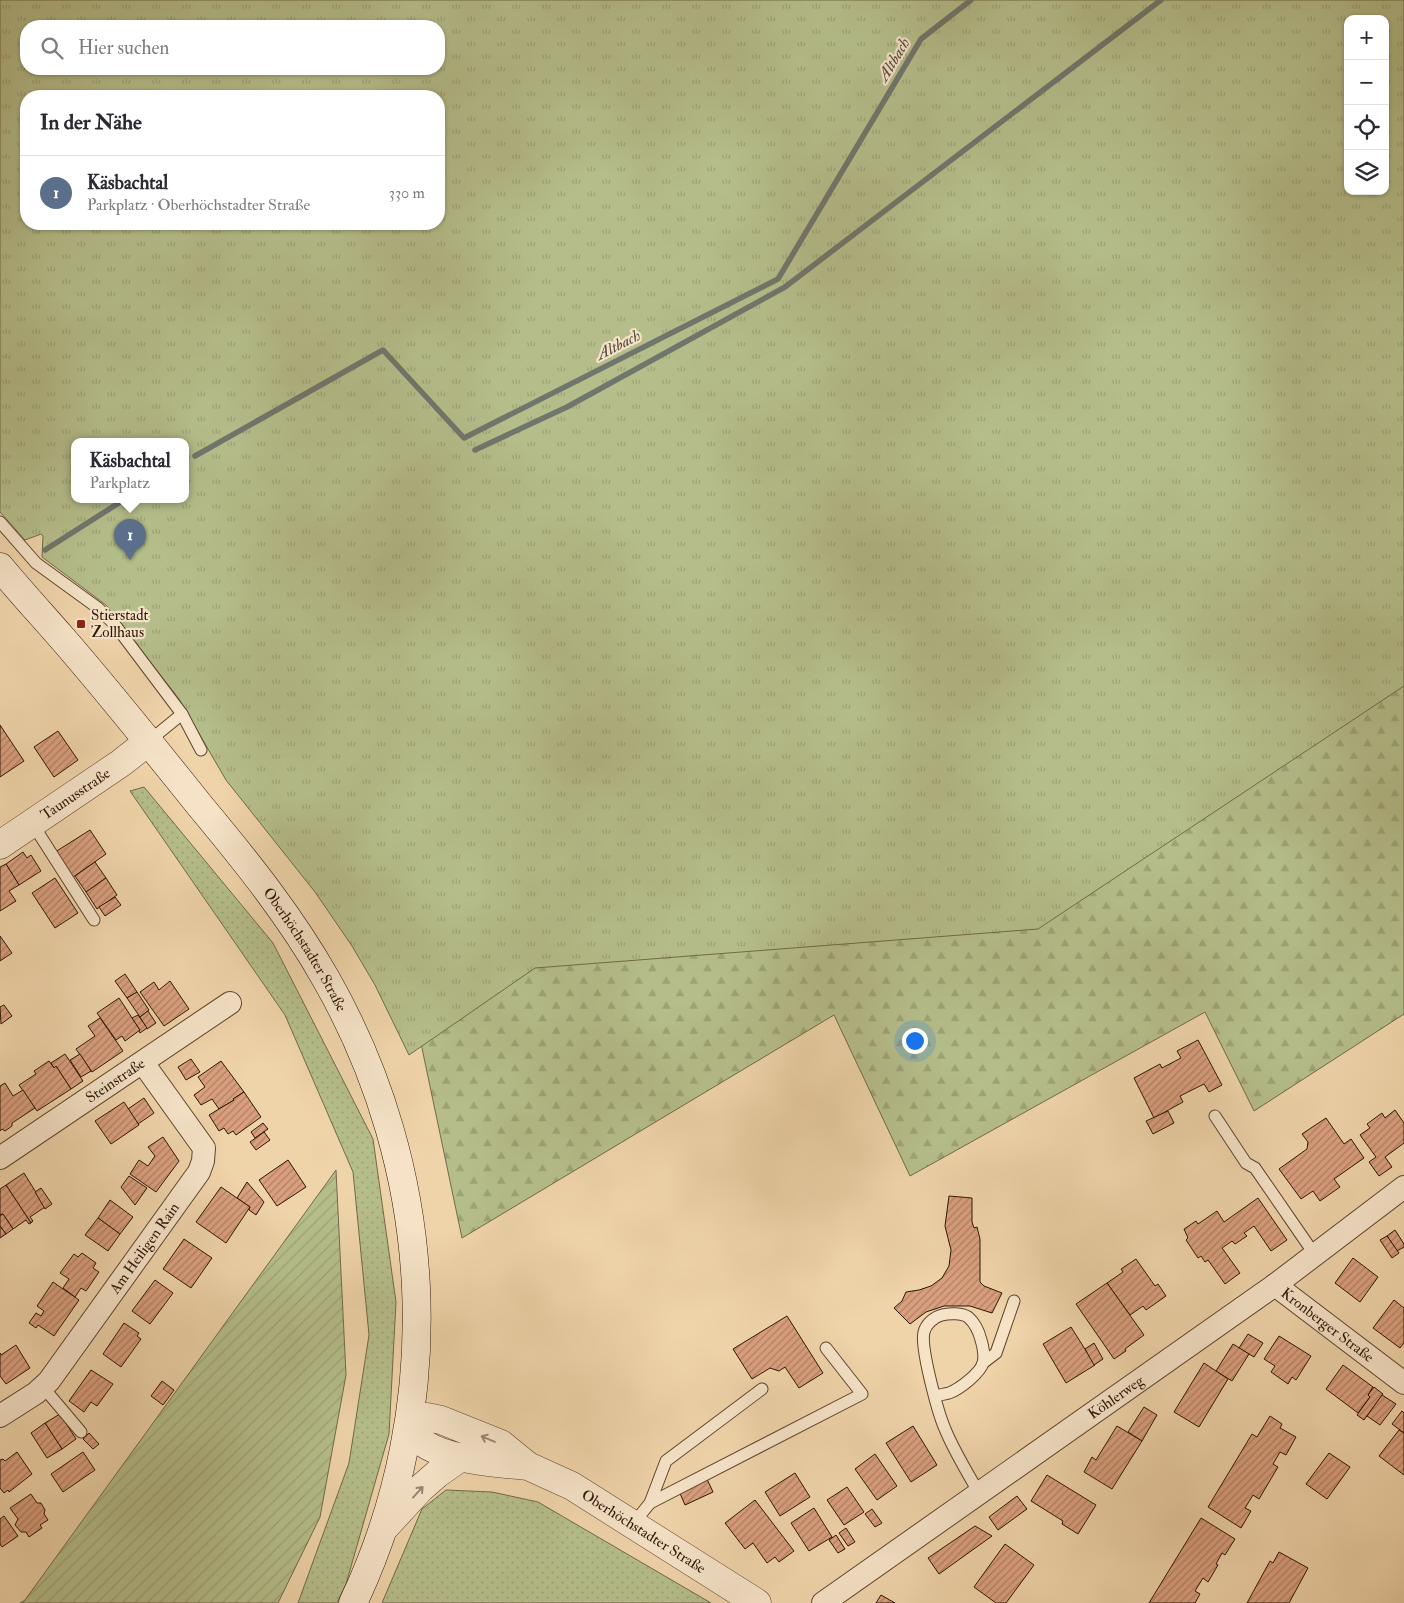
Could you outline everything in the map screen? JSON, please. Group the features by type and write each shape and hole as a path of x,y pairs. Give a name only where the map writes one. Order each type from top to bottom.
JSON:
{"main road":[{"name":"Oberhöchstadter Straße","path":"0,567 149,741 240,854 300,937 341,1005 361,1048 393,1137 412,1229 417,1324 410,1418 413,1429 420,1440 441,1452 495,1464 528,1466"},
{"name":"Taunusstraße","path":"0,845 121,763 149,741"},
{"name":"Oberhöchstadter Straße","path":"410,1418 428,1417 451,1423 501,1444 528,1466 572,1486 757,1603"},
{"path":"353,1603 384,1528 402,1460 410,1418"},
{"path":"384,1528 421,1488 461,1457"}],"street":[{"name":"Steinstraße","path":"0,1158 230,1003"},
{"name":"Am Heiligen Rain","path":"0,1416 49,1381 193,1180 203,1161 204,1148 143,1063"},
{"name":"Köhlerweg","path":"824,1603 1275,1285 1404,1187"},
{"name":"Kronberger Straße","path":"1275,1285 1404,1383"}],"lane":[{"path":"0,522 36,563 98,608 115,625 182,714 201,750"},
{"path":"149,741 182,714"},
{"path":"32,823 94,920"},
{"path":"1216,1116 1246,1163 1255,1168 1315,1255"},
{"path":"934,1396 950,1393 963,1385 974,1376 983,1363 996,1354 1014,1300"},
{"path":"978,1493 945,1429 934,1396 923,1343 924,1332 933,1319 942,1315 957,1314 967,1316 976,1325 980,1336 983,1363"},
{"path":"650,1503 862,1394 826,1348"},
{"path":"43,1387 81,1432"},
{"path":"633,1524 650,1503 666,1461 762,1389"}],"green space":[{"path":"0,0 1404,0 1404,686 1038,929 535,968 409,1055 375,985 352,946 315,892 226,780 179,699 106,605 42,557 43,536 41,534 25,540 0,512"},
{"path":"1404,0 1404,1014 1254,1111 1205,1012 910,1176 834,1015 462,1238 419,1034 745,175 1344,16 1344,195 1389,195 1389,15 1348,15"},
{"path":"144,787 273,943 373,1139 396,1302 389,1434 346,1584 337,1603 298,1603 349,1463 369,1335 353,1172 285,1015 130,791"},
{"path":"336,1170 346,1375 320,1517 278,1603 20,1603 25,1600"},
{"path":"446,1490 492,1492 538,1502 711,1603 382,1603 422,1509"}],"building":[{"path":"0,725 24,761 0,777"},
{"path":"58,731 78,760 54,777 34,747"},
{"path":"90,830 106,854 69,880 52,854"},
{"path":"23,852 27,858 31,855 41,871 19,885 6,864"},
{"path":"95,862 106,878 86,892 75,876"},
{"path":"6,864 19,885 9,891 16,901 0,911 0,867"},
{"path":"55,878 78,913 55,928 32,893"},
{"path":"106,878 117,895 97,909 86,892"},
{"path":"115,897 121,905 105,916 99,907"},
{"path":"0,936 12,953 0,961"},
{"path":"125,974 137,992 127,998 115,981"},
{"path":"170,981 189,1009 164,1026 140,992 154,982 159,990"},
{"path":"137,992 149,1010 140,1017 127,998"},
{"path":"119,998 140,1030 125,1041 122,1036 116,1040 97,1013"},
{"path":"4,1005 12,1016 1,1024 0,1007"},
{"path":"148,1011 156,1023 147,1029 140,1017"},
{"path":"138,1015 147,1028 140,1033 132,1018"},
{"path":"100,1018 123,1051 92,1072 76,1049 95,1036 88,1026"},
{"path":"1198,1040 1222,1085 1209,1092 1204,1084 1180,1096 1183,1102 1154,1118 1134,1078 1160,1064 1162,1068 1181,1058 1177,1051"},
{"path":"65,1054 83,1081 71,1089 56,1066 54,1068 51,1063"},
{"path":"80,1054 91,1071 81,1077 70,1060"},
{"path":"191,1059 200,1072 186,1080 178,1067"},
{"path":"49,1061 54,1068 56,1066 71,1089 37,1111 19,1085 36,1074 34,1071"},
{"path":"221,1061 244,1092 219,1109 212,1099 201,1105 194,1095 205,1087 198,1077"},
{"path":"5,1083 13,1096 23,1090 35,1108 12,1123 12,1126 5,1131 2,1129 0,1131 0,1086"},
{"path":"244,1092 261,1117 236,1135 233,1131 228,1134 224,1128 219,1131 209,1115"},
{"path":"144,1098 154,1113 138,1124 128,1109"},
{"path":"124,1102 139,1125 111,1144 95,1121"},
{"path":"1395,1110 1404,1123 1404,1143 1385,1157 1392,1167 1379,1176 1369,1162 1376,1157 1360,1135 1370,1128 1367,1124 1382,1113 1385,1118"},
{"path":"1168,1111 1174,1123 1153,1134 1146,1121"},
{"path":"1326,1118 1344,1144 1351,1139 1364,1158 1334,1179 1340,1187 1320,1201 1313,1191 1301,1199 1279,1169 1307,1149 1308,1142 1302,1134"},
{"path":"263,1123 268,1129 255,1138 251,1132"},
{"path":"264,1132 270,1140 256,1150 250,1142"},
{"path":"163,1137 179,1161 156,1192 130,1174 139,1160 148,1166 155,1156 148,1147"},
{"path":"288,1160 306,1187 277,1206 259,1180"},
{"path":"24,1173 45,1207 30,1217 33,1221 31,1223 6,1185"},
{"path":"129,1176 147,1188 135,1205 121,1187"},
{"path":"247,1182 264,1202 256,1215 249,1210 250,1207 237,1198"},
{"path":"6,1185 31,1223 29,1224 26,1220 13,1229 3,1214 0,1215 0,1189"},
{"path":"221,1187 250,1207 226,1243 196,1222"},
{"path":"41,1188 52,1204 45,1209 35,1192"},
{"path":"949,1196 972,1198 972,1222 974,1228 977,1227 980,1239 980,1282 984,1286 1002,1293 992,1313 970,1306 944,1306 926,1312 910,1324 894,1308 902,1301 906,1292 931,1286 942,1278 949,1266 951,1250 945,1226"},
{"path":"1258,1198 1287,1240 1271,1251 1254,1226 1244,1233 1247,1236 1235,1244 1232,1241 1222,1248 1240,1273 1225,1284 1208,1260 1205,1262 1201,1256 1198,1258 1186,1240 1188,1238 1184,1229 1196,1221 1198,1224 1217,1211 1224,1222"},
{"path":"110,1200 133,1217 120,1234 98,1218"},
{"path":"3,1214 13,1229 6,1234 0,1226 0,1216"},
{"path":"98,1218 120,1234 108,1251 85,1235"},
{"path":"0,1226 6,1234 0,1238"},
{"path":"1395,1230 1404,1244 1404,1247 1397,1251 1387,1236"},
{"path":"1387,1236 1399,1253 1392,1258 1380,1240"},
{"path":"184,1239 212,1258 191,1288 163,1269"},
{"path":"82,1253 96,1263 93,1268 99,1272 86,1291 81,1288 75,1297 63,1288 69,1279 60,1273 74,1254 78,1257"},
{"path":"1353,1258 1378,1277 1360,1302 1335,1283"},
{"path":"1136,1259 1155,1286 1158,1284 1166,1296 1146,1310 1143,1306 1130,1315 1107,1283 1123,1272 1121,1269"},
{"path":"155,1280 173,1293 150,1324 132,1311"},
{"path":"53,1282 79,1300 54,1336 38,1325 36,1328 29,1323 36,1313 41,1316 44,1311 37,1306"},
{"path":"1107,1283 1144,1335 1114,1359 1076,1304"},
{"path":"1394,1300 1404,1308 1404,1343 1400,1348 1373,1328"},
{"path":"787,1316 823,1373 799,1388 785,1367 779,1371 770,1368 752,1379 733,1349"},
{"path":"124,1323 139,1333 137,1336 141,1339 121,1367 103,1354"},
{"path":"1071,1327 1095,1365 1066,1383 1043,1344"},
{"path":"1248,1334 1263,1343 1254,1357 1239,1348"},
{"path":"1279,1336 1311,1356 1296,1380 1292,1377 1288,1384 1271,1372 1275,1366 1264,1359"},
{"path":"1094,1343 1103,1359 1094,1365 1085,1349"},
{"path":"1233,1344 1249,1354 1232,1381 1216,1371"},
{"path":"16,1345 30,1368 6,1384 0,1376 0,1353 1,1355"},
{"path":"1204,1363 1228,1379 1199,1427 1174,1412"},
{"path":"1343,1365 1373,1387 1368,1395 1370,1397 1358,1413 1326,1389"},
{"path":"91,1370 113,1384 97,1406 91,1402 84,1412 69,1401"},
{"path":"162,1381 174,1390 163,1405 151,1396"},
{"path":"1374,1387 1383,1394 1364,1420 1357,1415 1370,1397 1368,1395"},
{"path":"1382,1395 1396,1404 1380,1425 1367,1416"},
{"path":"1144,1407 1157,1415 1142,1441 1128,1432"},
{"path":"1402,1411 1404,1413 1404,1433 1392,1424"},
{"path":"60,1414 76,1439 62,1449 45,1423"},
{"path":"1270,1416 1282,1424 1280,1428 1296,1437 1286,1455 1280,1452 1273,1464 1278,1467 1259,1499 1253,1495 1245,1508 1251,1511 1241,1528 1208,1507 1252,1434 1257,1437"},
{"path":"45,1423 62,1449 47,1458 31,1433"},
{"path":"913,1426 937,1465 911,1482 886,1443"},
{"path":"1117,1426 1142,1441 1112,1489 1084,1472 1092,1457 1096,1460"},
{"path":"1399,1430 1404,1433 1404,1475 1379,1456"},
{"path":"89,1433 99,1444 93,1449 83,1439"},
{"path":"17,1452 32,1474 9,1492 8,1490 4,1493 0,1488 0,1460 3,1459 5,1461"},
{"path":"83,1452 95,1470 63,1492 51,1474"},
{"path":"1329,1453 1350,1467 1327,1499 1306,1484"},
{"path":"875,1454 897,1486 877,1500 855,1469"},
{"path":"795,1473 810,1497 780,1516 765,1492"},
{"path":"1047,1475 1096,1505 1078,1534 1062,1524 1063,1521 1031,1501"},
{"path":"707,1479 713,1492 685,1505 679,1491"},
{"path":"847,1487 864,1512 844,1525 827,1500"},
{"path":"31,1494 37,1503 41,1503 48,1520 40,1525 42,1528 29,1537 26,1532 21,1532 15,1525 18,1519 10,1508"},
{"path":"1017,1496 1027,1509 998,1530 989,1517"},
{"path":"755,1500 794,1551 779,1562 775,1557 767,1563 753,1543 745,1549 725,1523"},
{"path":"814,1508 832,1537 809,1551 791,1523"},
{"path":"872,1509 882,1523 875,1527 865,1514"},
{"path":"4,1516 18,1536 2,1547 0,1544 0,1519"},
{"path":"1201,1518 1235,1539 1225,1555 1222,1553 1216,1564 1218,1565 1208,1582 1203,1578 1195,1591 1200,1594 1195,1603 1149,1603"},
{"path":"975,1526 992,1536 939,1574 928,1558"},
{"path":"846,1528 855,1542 848,1546 839,1533"},
{"path":"836,1535 845,1549 838,1553 829,1540"},
{"path":"1005,1544 1034,1565 1006,1603 996,1603 974,1587"},
{"path":"1279,1552 1308,1568 1289,1603 1247,1603 1270,1561 1273,1563"},
{"path":"881,1595 895,1603 876,1603"}],"waterway":[{"name":"Altbach","path":"195,456 383,350 464,438 778,279 921,39 971,0"},
{"path":"475,450 567,407 785,287 1161,0"},
{"name":"Altbach","path":"45,550 119,503"}],"place":[{"name":"Käsbachtal","path":"130,560"},
{"name":"Stierstadt Zollhaus","path":"81,624"}]}
